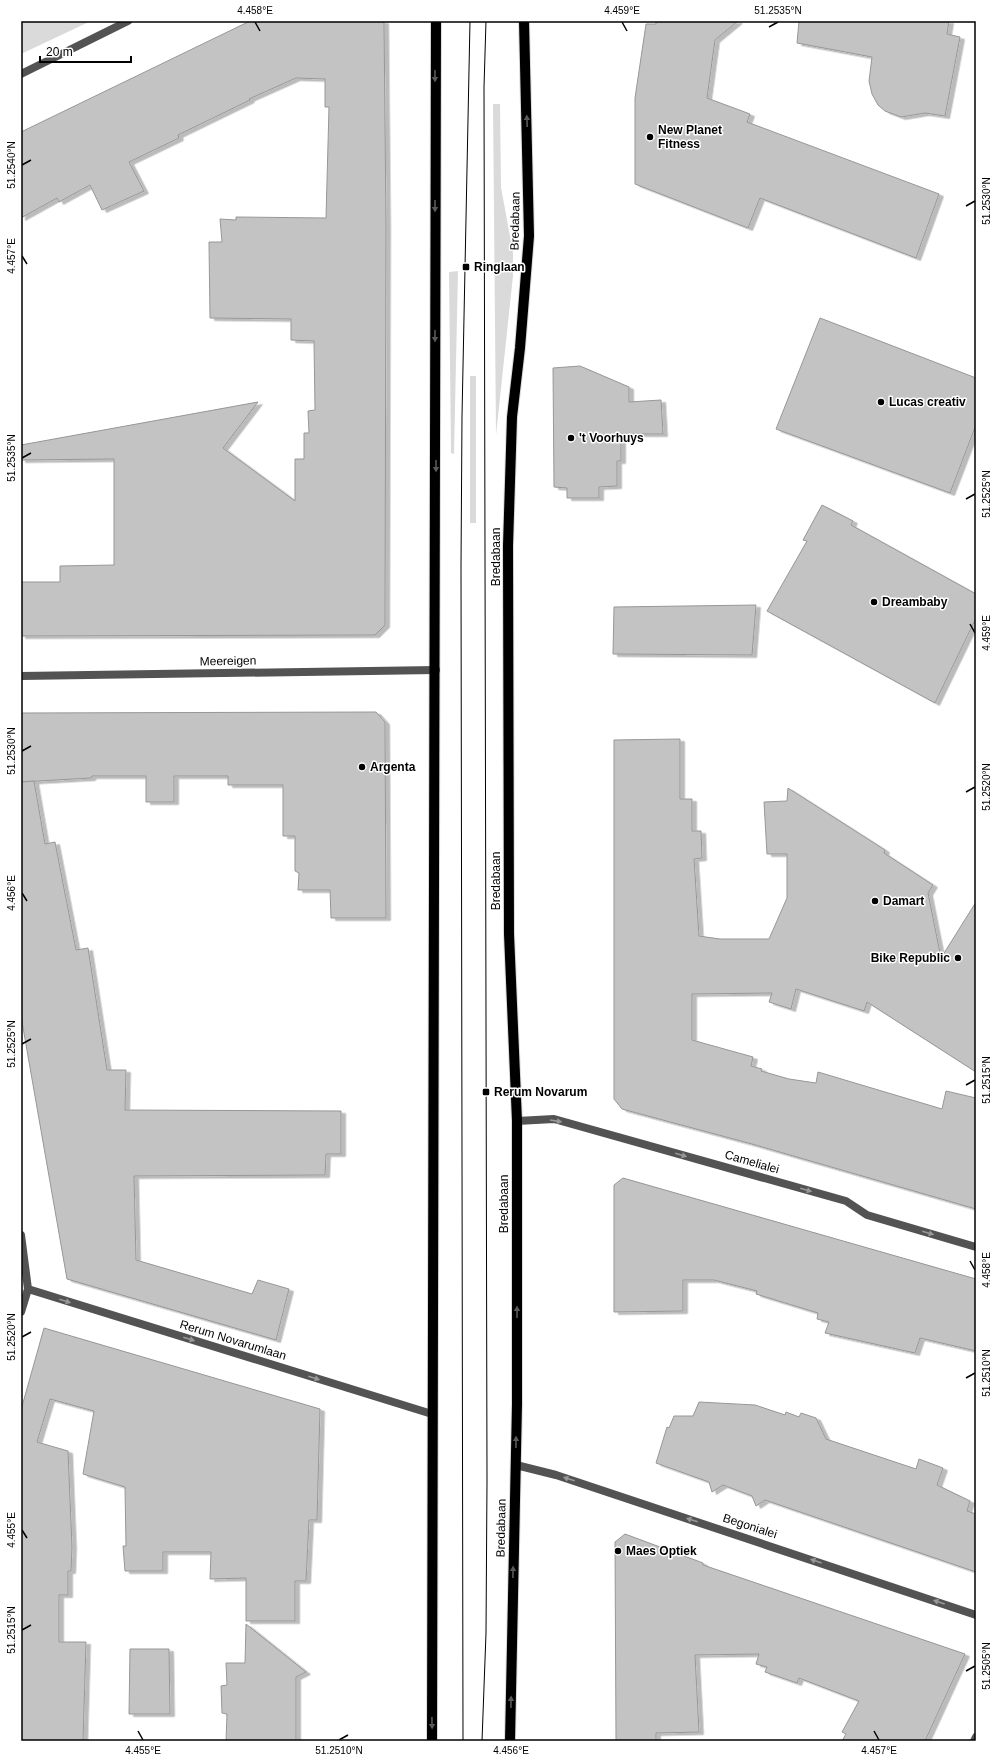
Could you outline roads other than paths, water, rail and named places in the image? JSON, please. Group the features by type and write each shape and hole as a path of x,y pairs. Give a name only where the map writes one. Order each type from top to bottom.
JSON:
{"main road":[{"path":"432,1741 432,1414 436,670 436,21"},
{"name":"Bredabaan","path":"510,1741 517,1404 517,1121 509,934 508,546 512,417 520,348 529,236 524,21"}],"street":[{"path":"21,74 128,21"},
{"name":"Meereigen","path":"21,676 436,670"},
{"name":"Camelialei","path":"517,1121 554,1119 846,1201 867,1215 976,1246"},
{"path":"21,1235 28,1289 21,1312"},
{"name":"Rerum Novarumlaan","path":"28,1289 432,1414"},
{"name":"Begonialei","path":"516,1465 556,1475 976,1615"},
{"path":"974,1741 976,1737"}],"tram line":[{"path":"463,1741 461,566 462,416 470,21"},
{"path":"482,1741 486,1633 487,1481 484,87 486,21"}],"place":[{"name":"New Planet Fitness","path":"650,137"},
{"name":"Ringlaan","path":"466,267"},
{"name":"Lucas creativ","path":"881,402"},
{"name":"'t Voorhuys","path":"571,438"},
{"name":"Dreambaby","path":"874,602"},
{"name":"Argenta","path":"362,767"},
{"name":"Damart","path":"875,901"},
{"name":"Bike Republic","path":"958,958"},
{"name":"Rerum Novarum","path":"486,1092"},
{"name":"Maes Optiek","path":"618,1551"}]}
